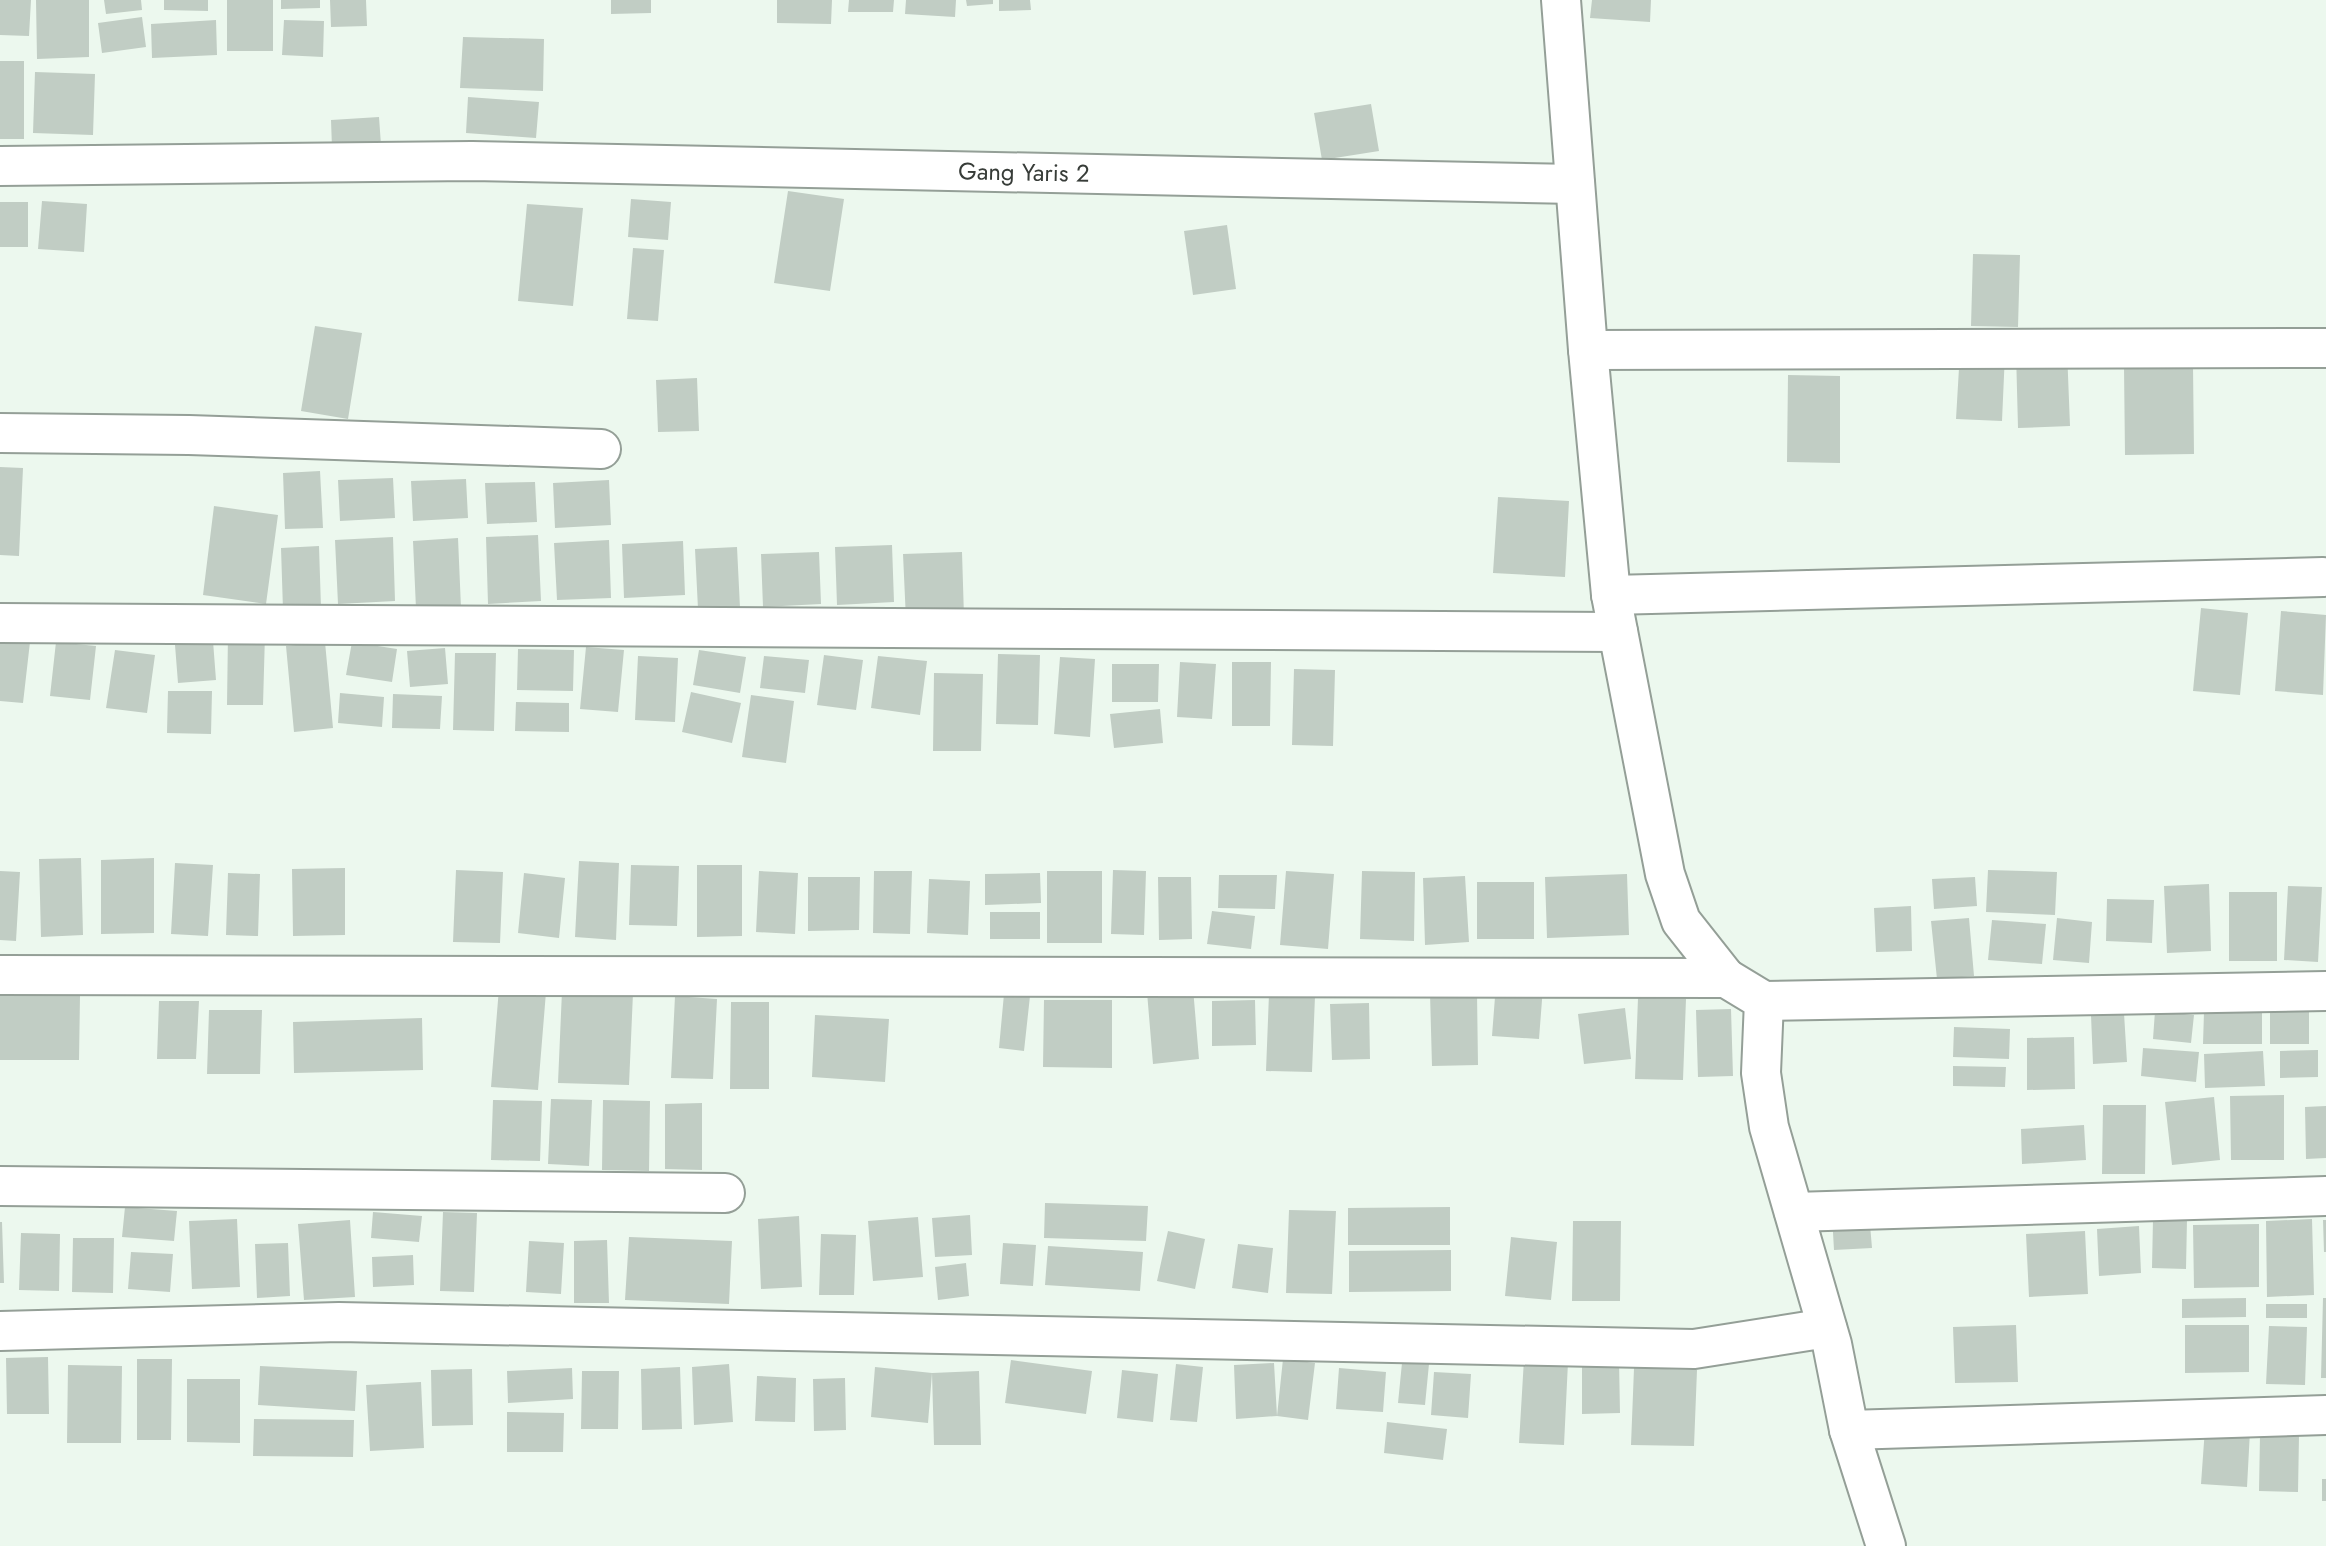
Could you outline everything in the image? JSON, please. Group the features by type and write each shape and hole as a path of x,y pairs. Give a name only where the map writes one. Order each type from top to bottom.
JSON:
{"street":[{"path":"1561,0 1588,351 1611,595 1664,874 1681,921 1726,978 1764,1001 2326,991"},
{"name":"Gang Yaris 2","path":"0,166 472,161 1575,184"},
{"path":"1588,351 2326,348"},
{"path":"0,433 203,435 601,449"},
{"path":"1611,595 2323,577"},
{"path":"0,623 1618,632"},
{"path":"0,975 1726,978"},
{"path":"1764,1001 1761,1073 1769,1127 1827,1328 1849,1430 1886,1546"},
{"path":"0,1186 724,1193"},
{"path":"1794,1212 2326,1196"},
{"path":"0,1331 339,1322 1694,1349 1827,1328"},
{"path":"1849,1430 2326,1415"}],"building":[{"path":"0,0 31,0 29,36 0,35"},
{"path":"36,0 89,0 89,57 37,59"},
{"path":"104,0 141,0 142,10 106,14"},
{"path":"164,0 208,0 208,11 164,10"},
{"path":"227,0 273,0 273,51 227,51"},
{"path":"281,0 320,0 320,8 281,9"},
{"path":"330,0 366,0 367,26 331,27"},
{"path":"611,0 651,0 651,13 611,14"},
{"path":"777,0 832,0 831,24 777,23"},
{"path":"849,0 894,0 893,12 848,12"},
{"path":"906,0 956,0 955,17 905,14"},
{"path":"966,0 993,0 993,4 967,6"},
{"path":"999,0 1030,0 1031,10 999,11"},
{"path":"1592,0 1651,0 1650,22 1590,18"},
{"path":"142,17 146,47 102,53 98,23"},
{"path":"216,20 217,55 152,58 151,24"},
{"path":"284,20 324,21 323,57 282,55"},
{"path":"463,37 544,39 543,91 460,88"},
{"path":"0,61 24,61 24,139 0,139"},
{"path":"35,72 95,74 93,135 33,133"},
{"path":"468,97 539,102 536,138 466,133"},
{"path":"1371,104 1379,151 1322,160 1314,113"},
{"path":"379,117 381,145 332,148 331,120"},
{"path":"788,191 844,199 830,291 774,283"},
{"path":"631,199 671,202 668,240 628,237"},
{"path":"42,201 87,204 84,252 38,249"},
{"path":"0,202 28,202 28,247 0,247"},
{"path":"527,204 583,208 573,306 518,301"},
{"path":"1227,225 1236,289 1193,295 1184,231"},
{"path":"633,248 664,250 658,321 627,319"},
{"path":"1973,254 2020,255 2018,327 1971,326"},
{"path":"315,326 362,333 348,419 301,411"},
{"path":"2067,350 2070,426 2018,428 2016,352"},
{"path":"1960,351 2005,353 2002,421 1956,419"},
{"path":"2193,366 2194,454 2125,455 2124,367"},
{"path":"1788,375 1840,376 1840,463 1787,462"},
{"path":"697,378 699,431 658,432 656,380"},
{"path":"0,467 23,468 19,556 0,555"},
{"path":"320,471 323,528 285,529 283,473"},
{"path":"393,478 395,518 340,521 338,480"},
{"path":"466,479 468,518 413,521 411,481"},
{"path":"609,480 611,525 555,528 553,483"},
{"path":"535,482 537,522 487,524 485,483"},
{"path":"1498,497 1569,501 1565,577 1493,573"},
{"path":"214,506 278,515 266,604 203,595"},
{"path":"538,535 541,601 488,604 486,537"},
{"path":"393,537 395,601 338,604 335,540"},
{"path":"458,538 461,608 416,609 413,541"},
{"path":"609,540 611,598 557,600 554,543"},
{"path":"683,541 685,595 624,598 622,544"},
{"path":"892,545 894,602 837,605 835,547"},
{"path":"319,546 321,608 283,610 281,548"},
{"path":"737,547 740,608 698,609 695,549"},
{"path":"819,552 821,604 763,607 761,554"},
{"path":"962,552 964,617 906,620 903,554"},
{"path":"2201,608 2248,613 2240,695 2193,691"},
{"path":"2281,611 2326,615 2323,695 2275,691"},
{"path":"228,633 265,634 263,705 227,705"},
{"path":"0,638 30,642 23,703 0,701"},
{"path":"213,641 216,680 178,683 175,645"},
{"path":"56,642 96,646 90,700 50,696"},
{"path":"325,642 333,728 294,732 286,646"},
{"path":"352,642 397,649 392,682 346,675"},
{"path":"586,647 624,650 618,712 580,709"},
{"path":"445,648 448,684 410,687 407,651"},
{"path":"518,649 574,650 573,691 517,690"},
{"path":"115,650 155,655 147,713 106,708"},
{"path":"699,650 746,657 740,693 693,685"},
{"path":"455,653 496,653 494,731 453,730"},
{"path":"998,654 1040,655 1038,725 996,724"},
{"path":"824,655 863,660 856,710 817,705"},
{"path":"638,656 678,658 675,722 635,720"},
{"path":"764,656 809,660 805,693 760,688"},
{"path":"878,656 927,661 920,715 871,708"},
{"path":"1060,657 1095,659 1090,737 1054,734"},
{"path":"1180,662 1216,664 1212,719 1177,717"},
{"path":"1232,662 1271,662 1270,726 1232,726"},
{"path":"1112,664 1159,664 1158,702 1112,702"},
{"path":"1294,669 1335,670 1333,746 1292,745"},
{"path":"934,673 983,674 981,751 933,751"},
{"path":"168,691 212,691 211,734 167,733"},
{"path":"691,692 741,703 732,743 682,732"},
{"path":"340,693 384,697 382,727 338,723"},
{"path":"393,694 442,696 440,729 392,728"},
{"path":"751,695 794,701 786,763 742,757"},
{"path":"516,702 569,703 569,732 515,731"},
{"path":"1160,709 1163,743 1114,748 1110,714"},
{"path":"81,858 83,935 41,937 39,859"},
{"path":"154,858 154,933 101,934 101,860"},
{"path":"579,861 619,863 616,940 575,937"},
{"path":"175,863 213,865 208,936 171,934"},
{"path":"631,865 679,866 677,926 629,925"},
{"path":"697,865 742,865 742,936 697,937"},
{"path":"345,868 345,935 293,936 292,869"},
{"path":"456,870 503,872 500,943 453,942"},
{"path":"1113,870 1146,871 1144,935 1111,934"},
{"path":"1988,870 2057,872 2055,915 1986,912"},
{"path":"0,871 20,872 16,941 0,940"},
{"path":"759,871 798,873 795,934 756,932"},
{"path":"874,871 912,871 910,934 873,933"},
{"path":"1047,871 1102,871 1102,943 1047,943"},
{"path":"1286,871 1334,874 1328,949 1280,945"},
{"path":"1362,871 1415,872 1414,941 1360,939"},
{"path":"228,873 260,874 258,936 226,935"},
{"path":"524,873 565,878 559,938 518,933"},
{"path":"1040,873 1041,903 985,905 985,874"},
{"path":"1627,874 1629,935 1547,938 1545,877"},
{"path":"1219,875 1277,875 1275,909 1218,908"},
{"path":"1465,876 1469,942 1425,945 1423,878"},
{"path":"808,877 860,877 859,930 808,931"},
{"path":"1158,877 1191,877 1192,939 1159,940"},
{"path":"1975,877 1977,906 1934,909 1932,879"},
{"path":"929,879 970,881 968,935 927,933"},
{"path":"1477,882 1534,882 1534,939 1477,939"},
{"path":"2209,884 2211,951 2167,953 2164,886"},
{"path":"2288,886 2322,887 2318,962 2284,960"},
{"path":"2229,892 2277,892 2277,961 2229,961"},
{"path":"2107,899 2154,900 2152,943 2106,941"},
{"path":"1911,906 1912,951 1876,952 1874,908"},
{"path":"1212,911 1255,916 1251,949 1207,944"},
{"path":"990,912 1040,912 1040,939 990,939"},
{"path":"1969,918 1974,976 1937,979 1931,921"},
{"path":"2057,918 2092,922 2089,963 2053,960"},
{"path":"1992,920 2046,924 2042,964 1988,960"},
{"path":"1496,984 1543,987 1539,1039 1492,1036"},
{"path":"499,988 546,992 538,1090 491,1087"},
{"path":"1193,988 1199,1059 1153,1064 1147,992"},
{"path":"562,991 633,993 629,1085 558,1083"},
{"path":"1430,993 1477,993 1478,1065 1432,1066"},
{"path":"1004,994 1030,996 1024,1051 999,1048"},
{"path":"1269,994 1315,996 1312,1072 1266,1071"},
{"path":"0,995 80,996 79,1060 0,1060"},
{"path":"675,996 717,999 713,1079 671,1078"},
{"path":"1638,998 1686,999 1683,1080 1635,1079"},
{"path":"1044,1000 1112,1000 1112,1068 1043,1067"},
{"path":"1255,1000 1256,1045 1212,1046 1212,1001"},
{"path":"159,1001 199,1001 196,1059 157,1059"},
{"path":"731,1002 769,1002 769,1089 730,1089"},
{"path":"1369,1003 1370,1059 1332,1060 1330,1004"},
{"path":"1625,1008 1631,1059 1584,1064 1578,1014"},
{"path":"1731,1009 1733,1076 1698,1077 1696,1010"},
{"path":"2270,1009 2309,1009 2309,1044 2270,1044"},
{"path":"209,1010 262,1010 260,1074 207,1074"},
{"path":"2155,1011 2194,1015 2191,1043 2153,1039"},
{"path":"2204,1012 2262,1013 2262,1044 2203,1044"},
{"path":"2124,1013 2127,1062 2093,1064 2091,1015"},
{"path":"815,1015 889,1019 885,1082 812,1077"},
{"path":"422,1018 423,1070 294,1073 293,1022"},
{"path":"1954,1027 2010,1029 2009,1059 1953,1057"},
{"path":"2074,1037 2075,1089 2027,1090 2027,1038"},
{"path":"2143,1048 2199,1052 2196,1082 2141,1076"},
{"path":"2318,1050 2318,1077 2280,1078 2280,1051"},
{"path":"2263,1051 2265,1086 2205,1088 2204,1054"},
{"path":"1953,1066 2006,1067 2005,1087 1953,1086"},
{"path":"2284,1095 2284,1160 2231,1160 2230,1096"},
{"path":"2214,1097 2220,1160 2172,1165 2165,1102"},
{"path":"551,1099 592,1100 589,1166 548,1164"},
{"path":"493,1100 542,1101 540,1161 491,1160"},
{"path":"603,1100 650,1101 649,1171 602,1170"},
{"path":"702,1103 702,1170 665,1169 665,1104"},
{"path":"2103,1105 2146,1105 2145,1174 2102,1174"},
{"path":"2326,1106 2326,1158 2306,1159 2305,1107"},
{"path":"2084,1125 2086,1160 2022,1164 2021,1129"},
{"path":"1045,1203 1148,1206 1146,1241 1044,1238"},
{"path":"125,1207 177,1211 174,1241 122,1237"},
{"path":"1450,1207 1450,1245 1348,1245 1348,1208"},
{"path":"1289,1210 1336,1211 1332,1294 1286,1293"},
{"path":"373,1212 422,1216 419,1242 371,1238"},
{"path":"443,1212 477,1213 474,1292 440,1291"},
{"path":"1869,1213 1872,1248 1834,1250 1832,1215"},
{"path":"970,1215 972,1255 935,1257 932,1218"},
{"path":"799,1216 802,1287 761,1289 758,1219"},
{"path":"918,1217 923,1277 873,1281 868,1221"},
{"path":"237,1219 240,1287 192,1289 189,1221"},
{"path":"2153,1219 2187,1219 2186,1269 2152,1268"},
{"path":"2312,1219 2314,1295 2267,1297 2266,1221"},
{"path":"350,1220 355,1297 304,1300 298,1224"},
{"path":"2323,1220 2326,1220 2326,1252 2324,1252"},
{"path":"1573,1221 1621,1221 1620,1301 1572,1301"},
{"path":"2,1222 4,1283 0,1283"},
{"path":"2259,1224 2259,1287 2194,1288 2193,1225"},
{"path":"2139,1226 2141,1273 2099,1276 2097,1229"},
{"path":"1168,1231 1205,1239 1195,1289 1157,1281"},
{"path":"2085,1231 2088,1294 2029,1297 2026,1234"},
{"path":"21,1233 60,1234 59,1291 19,1290"},
{"path":"821,1234 856,1235 854,1295 819,1295"},
{"path":"629,1237 732,1241 729,1304 625,1300"},
{"path":"1511,1237 1557,1242 1551,1300 1505,1296"},
{"path":"73,1238 114,1238 113,1293 72,1292"},
{"path":"607,1240 609,1303 574,1303 574,1241"},
{"path":"529,1241 564,1243 561,1294 526,1292"},
{"path":"288,1243 290,1296 257,1298 255,1244"},
{"path":"1003,1243 1036,1245 1033,1286 1000,1284"},
{"path":"1238,1244 1273,1248 1268,1293 1232,1288"},
{"path":"1048,1246 1143,1252 1140,1291 1045,1285"},
{"path":"1451,1250 1451,1291 1349,1292 1349,1251"},
{"path":"131,1252 173,1254 170,1292 128,1289"},
{"path":"413,1255 414,1285 373,1287 372,1257"},
{"path":"966,1263 969,1296 938,1300 935,1267"},
{"path":"2246,1298 2246,1317 2182,1318 2182,1299"},
{"path":"2323,1298 2326,1298 2326,1378 2321,1378"},
{"path":"2266,1304 2307,1304 2307,1318 2266,1318"},
{"path":"2016,1325 2018,1382 1955,1383 1953,1327"},
{"path":"2185,1325 2249,1325 2249,1372 2185,1373"},
{"path":"2269,1326 2307,1327 2305,1385 2266,1384"},
{"path":"48,1357 49,1414 7,1414 6,1358"},
{"path":"137,1359 172,1359 171,1440 137,1440"},
{"path":"1283,1359 1315,1363 1308,1420 1277,1416"},
{"path":"1524,1359 1568,1362 1564,1445 1519,1443"},
{"path":"1011,1360 1092,1371 1086,1414 1005,1403"},
{"path":"1619,1360 1620,1413 1582,1414 1582,1361"},
{"path":"1274,1363 1277,1416 1236,1419 1234,1365"},
{"path":"1402,1363 1429,1364 1425,1405 1398,1403"},
{"path":"729,1364 733,1422 694,1425 692,1367"},
{"path":"1176,1364 1203,1367 1197,1422 1170,1420"},
{"path":"68,1365 122,1366 121,1443 67,1443"},
{"path":"260,1366 357,1371 355,1411 258,1405"},
{"path":"680,1367 682,1429 642,1430 641,1369"},
{"path":"875,1367 932,1373 928,1423 871,1417"},
{"path":"572,1368 573,1399 508,1403 507,1371"},
{"path":"1339,1368 1386,1372 1383,1412 1336,1409"},
{"path":"1634,1368 1697,1370 1694,1446 1631,1445"},
{"path":"472,1369 473,1425 432,1426 431,1370"},
{"path":"1122,1370 1158,1374 1153,1422 1117,1418"},
{"path":"582,1371 619,1371 618,1429 581,1429"},
{"path":"979,1371 981,1445 934,1445 932,1373"},
{"path":"1434,1372 1471,1374 1468,1418 1431,1415"},
{"path":"757,1376 796,1378 795,1422 755,1421"},
{"path":"845,1378 846,1430 814,1431 813,1379"},
{"path":"187,1379 240,1379 240,1443 187,1442"},
{"path":"421,1382 424,1448 370,1451 366,1385"},
{"path":"507,1412 564,1413 563,1452 507,1452"},
{"path":"254,1419 354,1420 353,1457 253,1456"},
{"path":"1387,1422 1447,1429 1443,1460 1384,1453"},
{"path":"2205,1428 2250,1431 2247,1487 2201,1484"},
{"path":"2260,1435 2299,1436 2298,1492 2259,1491"},
{"path":"2322,1479 2326,1479 2326,1501 2322,1501"}]}
